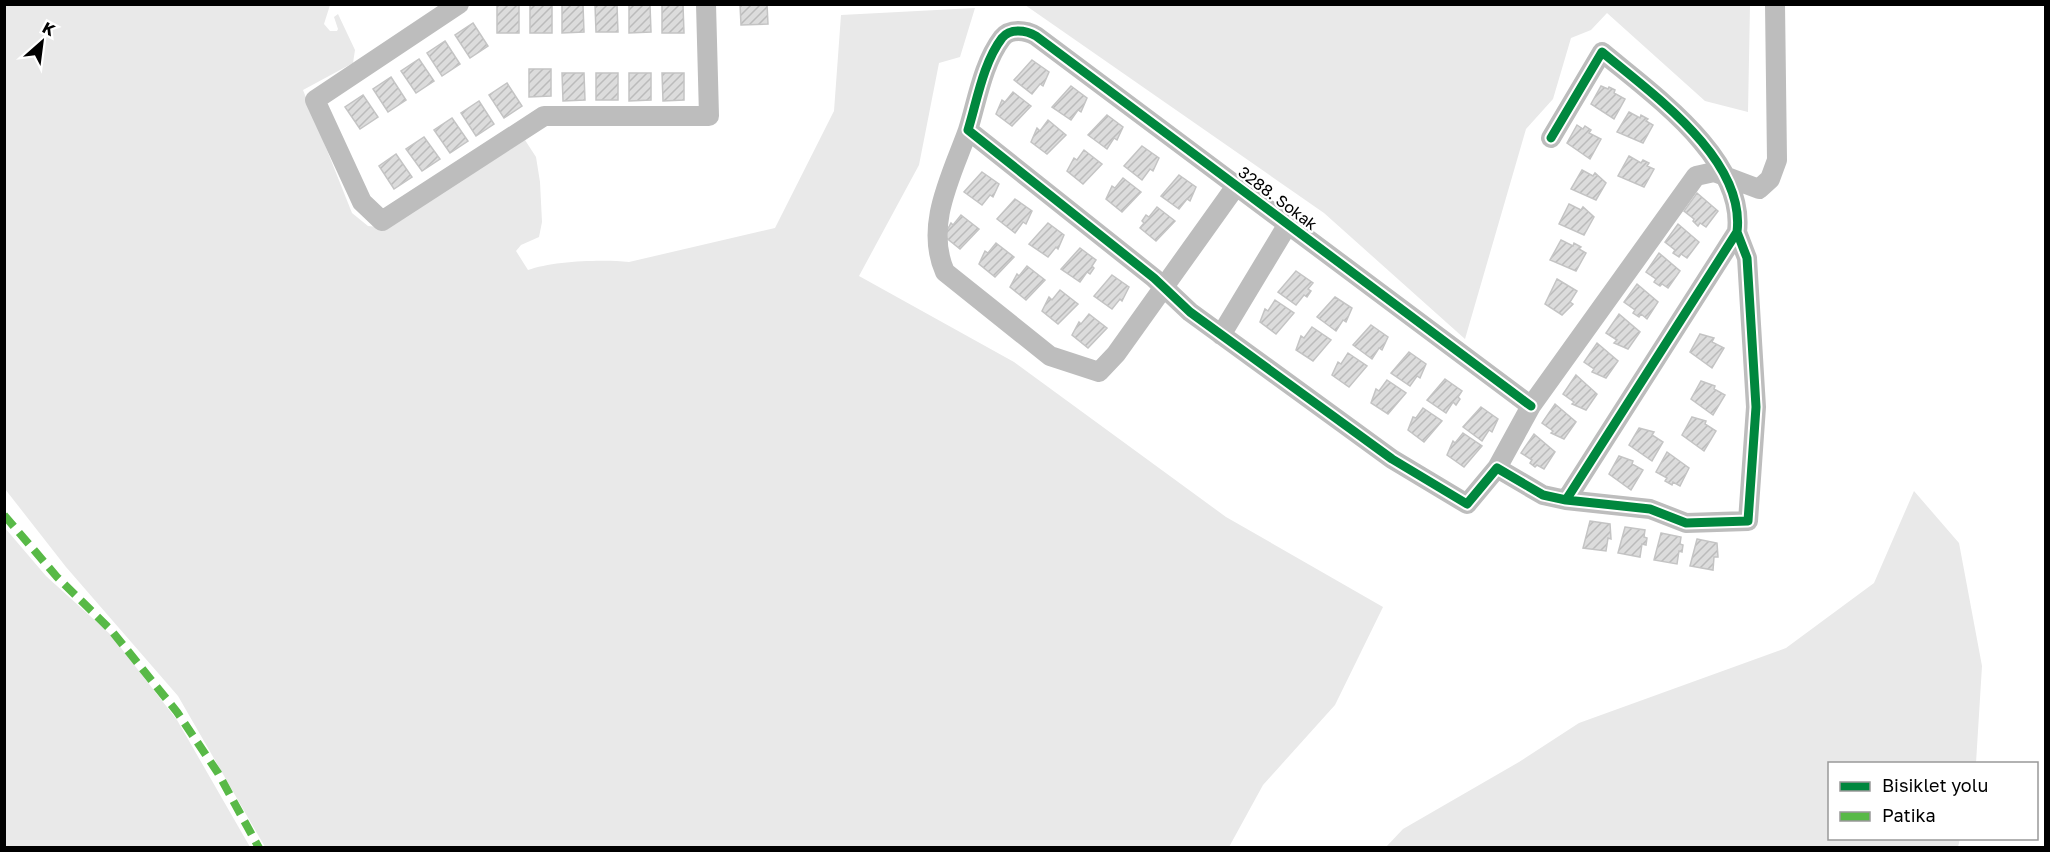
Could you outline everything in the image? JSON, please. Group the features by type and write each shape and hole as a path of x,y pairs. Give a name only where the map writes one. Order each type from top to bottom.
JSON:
{"street":[{"path":"459,4 315,100 362,202 382,221 544,116 709,116 706,4"},
{"path":"1236,186 1163,286 1116,354 1099,372 1050,356 945,272 937,253 937,221 968,130 1163,286 1190,312 1392,459 1467,504 1497,468 1531,406 1696,176 1714,172 1759,189 1770,179 1777,160 1775,4"},
{"name":"3288. Sokak","path":"968,130 987,68 1003,37 1012,31 1029,32 1531,406"},
{"path":"1551,138 1602,52 1684,122 1729,179 1739,215 1737,232 1566,500"},
{"path":"1221,335 1288,224"},
{"path":"1497,468 1543,495 1566,500 1650,509 1686,523 1748,521 1756,407 1747,258 1737,232"}],"shaded area":[{"path":"5,5 330,5 324,24 330,31 337,31 334,17 338,14 355,50 353,63 303,90 352,213 368,226 387,228 525,140 536,157 542,222 539,237 521,245 516,251 528,270 578,262 629,262 775,228 834,111 841,15 975,8 960,57 939,63 919,165 859,276 1014,362 1226,517 1383,607 1335,705 1263,785 1229,847 265,847 178,696 66,567 5,489"},
{"path":"1025,5 1750,5 1748,112 1705,101 1607,13 1591,30 1571,38 1553,99 1526,129 1465,339 1324,213"},
{"path":"1914,491 1959,543 1982,666 1976,762 1828,762 1828,840 1960,840 1958,847 1386,847 1403,829 1519,762 1579,723 1786,648 1874,583"},
{"path":"5,528 46,576 111,635 177,720 250,847 5,847"}],"building":[{"path":"740,4 767,4 768,24 741,25"},
{"path":"497,5 519,5 519,33 497,33"},
{"path":"530,5 552,5 552,33 530,33"},
{"path":"562,5 583,5 584,32 562,33"},
{"path":"595,5 617,5 618,32 596,32"},
{"path":"629,5 650,5 651,32 629,33"},
{"path":"662,5 683,5 684,33 662,33"},
{"path":"473,23 488,46 470,58 455,35"},
{"path":"445,41 460,64 442,76 427,53"},
{"path":"419,59 434,81 416,93 401,71"},
{"path":"1032,60 1049,72 1043,86 1040,84 1032,94 1014,80"},
{"path":"529,69 551,69 551,96 529,97"},
{"path":"562,73 584,73 585,100 563,101"},
{"path":"596,73 618,73 618,100 596,100"},
{"path":"629,73 651,73 651,100 629,101"},
{"path":"662,73 684,73 684,100 663,101"},
{"path":"391,77 406,100 388,112 373,89"},
{"path":"507,83 522,106 504,118 489,95"},
{"path":"1071,86 1087,98 1081,112 1078,110 1071,120 1052,107"},
{"path":"1601,86 1615,90 1614,93 1625,99 1614,119 1591,104"},
{"path":"1013,92 1031,106 1012,126 996,114 1002,100 1005,102"},
{"path":"363,95 378,117 360,129 345,107"},
{"path":"479,101 494,124 476,136 461,113"},
{"path":"1629,112 1640,118 1641,115 1653,125 1643,143 1617,132"},
{"path":"1107,115 1123,127 1117,140 1114,138 1107,149 1088,135"},
{"path":"452,118 468,141 450,153 434,130"},
{"path":"1048,120 1066,135 1047,154 1031,142 1037,128 1040,131"},
{"path":"1577,125 1583,129 1585,126 1591,130 1589,133 1601,139 1590,159 1567,143"},
{"path":"424,137 440,159 422,171 406,149"},
{"path":"1142,146 1159,158 1153,171 1150,169 1142,180 1124,166"},
{"path":"1084,150 1102,164 1083,184 1067,171 1074,158 1077,160"},
{"path":"396,154 412,177 394,189 379,166"},
{"path":"1629,156 1641,163 1643,160 1649,163 1647,166 1654,169 1644,187 1618,176"},
{"path":"1582,170 1593,176 1595,173 1606,183 1596,200 1571,189"},
{"path":"982,172 999,184 993,197 990,195 982,205 964,192"},
{"path":"1179,175 1196,187 1190,201 1187,199 1179,209 1161,196"},
{"path":"1123,178 1141,192 1122,212 1106,199 1112,186 1115,188"},
{"path":"1697,193 1718,211 1706,227 1700,223 1698,226 1693,221 1694,219 1684,211"},
{"path":"1015,199 1032,211 1026,224 1023,222 1015,233 997,219"},
{"path":"1569,204 1581,210 1583,207 1594,217 1584,235 1559,224"},
{"path":"1157,207 1175,221 1156,241 1140,228 1146,215 1149,217"},
{"path":"961,215 979,229 960,249 944,236 951,223 953,225"},
{"path":"1048,223 1064,235 1058,249 1056,247 1048,257 1029,244"},
{"path":"1678,224 1699,242 1687,258 1673,253 1675,250 1665,242"},
{"path":"1561,240 1573,246 1574,243 1586,253 1576,271 1550,260"},
{"path":"996,243 1014,257 995,277 979,264 985,251 988,253"},
{"path":"1080,248 1096,260 1090,274 1087,272 1080,282 1061,269"},
{"path":"1659,253 1680,271 1668,288 1654,282 1656,279 1646,272"},
{"path":"1027,266 1045,280 1026,300 1010,287 1017,274 1019,276"},
{"path":"1296,271 1313,283 1308,289 1311,291 1307,297 1304,295 1296,305 1278,292"},
{"path":"1112,275 1129,287 1122,301 1120,299 1112,309 1094,296"},
{"path":"1557,279 1577,291 1570,302 1573,304 1562,315 1545,304"},
{"path":"1637,284 1658,302 1647,319 1641,314 1639,317 1633,313 1635,310 1624,302"},
{"path":"1060,290 1078,304 1058,324 1042,311 1049,297 1052,300"},
{"path":"1335,297 1352,308 1346,322 1343,320 1336,331 1317,317"},
{"path":"1275,300 1294,313 1276,334 1260,322 1265,309 1268,311"},
{"path":"1089,314 1107,328 1088,348 1072,335 1079,322 1081,324"},
{"path":"1619,314 1640,332 1628,349 1614,343 1617,340 1606,333"},
{"path":"1371,325 1388,337 1382,350 1379,348 1372,359 1353,345"},
{"path":"1312,327 1331,340 1313,361 1296,350 1301,336 1304,338"},
{"path":"1700,334 1714,338 1712,342 1724,348 1712,368 1690,352"},
{"path":"1597,343 1618,361 1606,378 1592,372 1594,369 1584,362"},
{"path":"1409,352 1426,364 1420,378 1417,376 1410,386 1391,373"},
{"path":"1348,353 1367,366 1349,387 1332,375 1338,362 1341,364"},
{"path":"1576,375 1597,394 1586,410 1572,404 1574,402 1563,394"},
{"path":"1445,379 1462,391 1456,405 1453,402 1446,413 1427,400"},
{"path":"1387,380 1406,393 1388,414 1371,403 1376,389 1379,391"},
{"path":"1701,381 1715,386 1714,389 1725,395 1713,415 1691,399"},
{"path":"1555,404 1576,422 1564,439 1551,433 1553,431 1542,423"},
{"path":"1481,407 1498,419 1492,432 1489,430 1482,441 1463,427"},
{"path":"1423,408 1442,421 1424,442 1408,430 1413,417 1416,418"},
{"path":"1692,417 1706,421 1705,424 1716,431 1704,451 1682,435"},
{"path":"1639,428 1654,432 1652,435 1663,442 1652,461 1629,445"},
{"path":"1463,433 1482,446 1464,467 1447,455 1453,441 1455,443"},
{"path":"1534,434 1555,452 1544,469 1537,465 1535,467 1530,463 1532,460 1521,453"},
{"path":"1667,452 1689,468 1680,486 1665,481 1667,478 1656,472"},
{"path":"1619,456 1633,461 1632,464 1643,470 1631,490 1609,474"},
{"path":"1590,521 1610,524 1611,539 1608,538 1606,551 1583,548"},
{"path":"1625,527 1645,530 1646,545 1642,544 1640,557 1618,553"},
{"path":"1661,533 1681,537 1682,552 1679,551 1677,564 1654,560"},
{"path":"1697,539 1717,543 1718,557 1714,557 1713,570 1690,566"}],"marked path":[{"path":"4,515 57,577 111,630 177,712 218,773 259,848"}],"cycle path":[{"path":"1531,406 1036,36 1028,32 1009,33 995,48 985,70 968,130 1154,278 1190,312 1392,459 1467,504 1497,468 1543,495 1566,500"},
{"path":"1551,138 1602,52 1692,130 1727,179 1736,205 1737,232 1566,500 1650,509 1686,523 1748,521 1756,407 1747,258 1737,232"}]}
